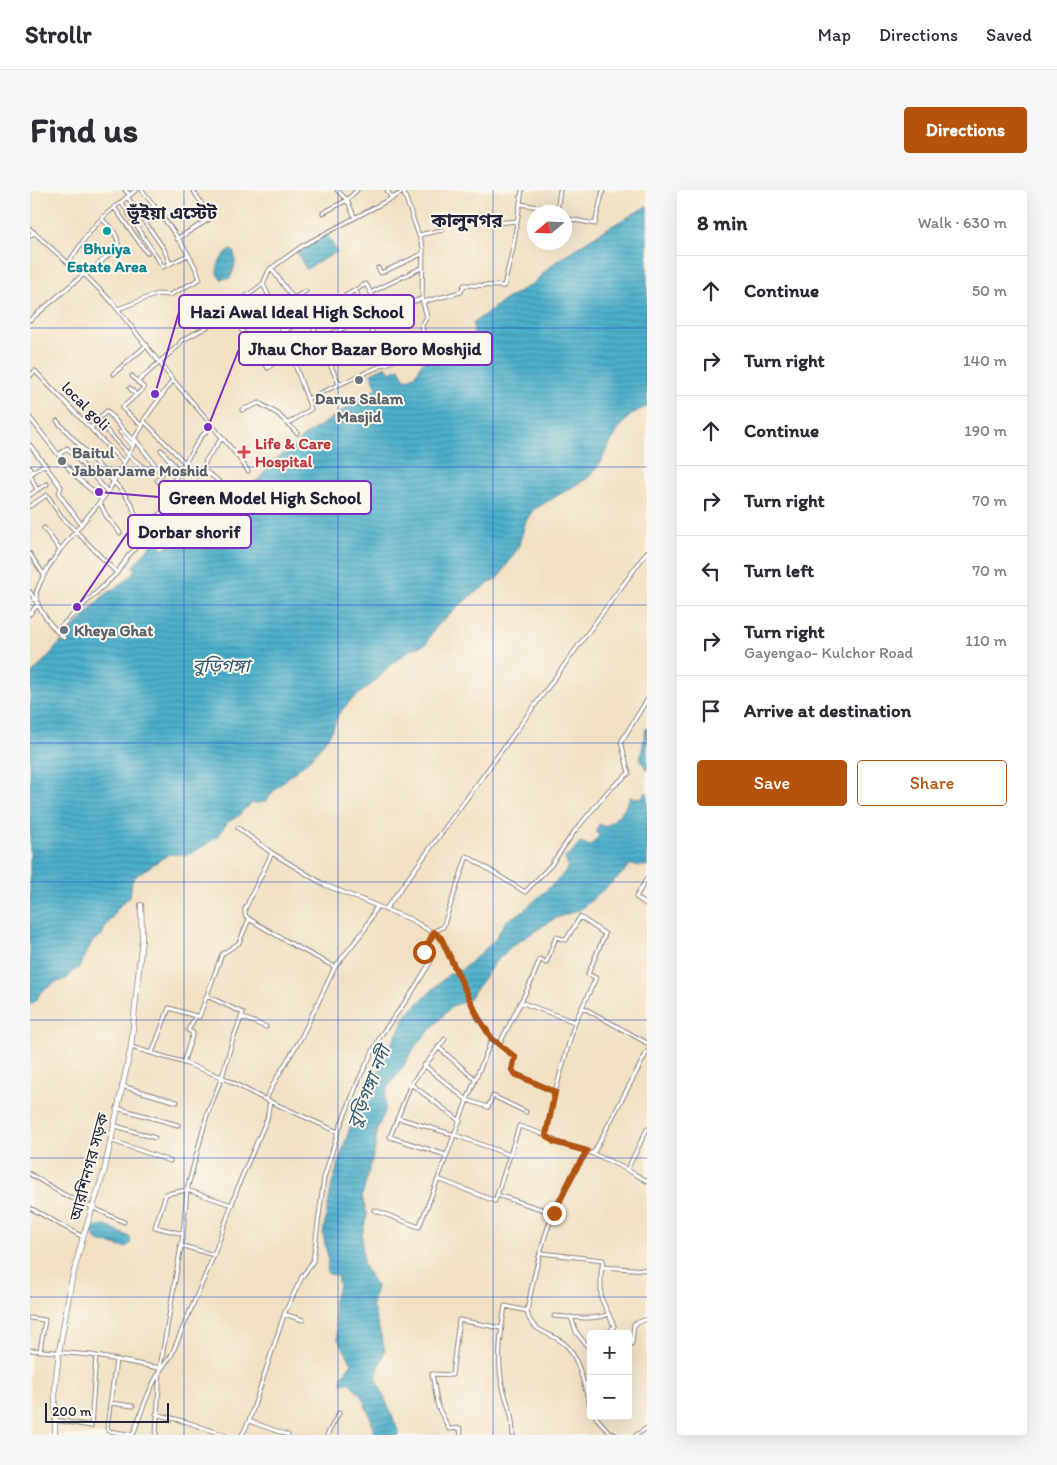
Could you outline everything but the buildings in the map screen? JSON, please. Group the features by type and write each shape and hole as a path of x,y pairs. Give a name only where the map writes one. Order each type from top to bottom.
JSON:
{"street":[{"path":"125,190 164,249 170,264"},
{"path":"68,263 94,226 136,190"},
{"path":"118,309 157,294 170,295 200,279 188,255 142,190"},
{"path":"177,239 211,218 193,190"},
{"path":"337,190 347,200 355,218"},
{"path":"324,213 347,200 357,190"},
{"path":"387,190 392,199"},
{"path":"283,332 366,284 381,311 461,292 464,285 504,286 522,190"},
{"path":"558,205 560,190"},
{"path":"572,220 595,224 603,190"},
{"path":"137,382 187,337 214,323 263,284 272,268 302,246 405,192 423,247 422,301 427,317 422,325 425,350 385,364 307,399"},
{"path":"121,202 163,267 188,255"},
{"path":"520,204 527,205"},
{"path":"114,207 147,253"},
{"path":"30,320 96,267 101,260 118,246 119,240 113,230 102,219"},
{"path":"488,224 517,222"},
{"path":"30,229 68,263 85,274 118,309 173,380 238,454 248,471"},
{"path":"419,235 442,230"},
{"path":"30,236 34,232"},
{"path":"378,268 381,273 422,254"},
{"path":"372,292 423,267"},
{"path":"272,268 293,298"},
{"path":"263,284 311,409 287,424"},
{"path":"274,309 306,290"},
{"path":"356,291 385,364"},
{"path":"229,312 268,368 290,351 320,340 367,318"},
{"path":"309,318 339,384"},
{"path":"113,374 147,345"},
{"name":"local goli","path":"31,373 35,372 124,463"},
{"path":"132,376 144,388 122,408 142,426"},
{"path":"64,638 42,615 36,593 38,585 60,550 108,492 144,420 173,380"},
{"path":"130,388 136,395"},
{"path":"242,410 259,403 278,414 296,434"},
{"path":"91,428 106,411 162,474 157,480 170,494"},
{"path":"30,418 74,474 102,499"},
{"path":"97,420 128,454 144,468"},
{"path":"144,420 186,464"},
{"path":"57,421 114,482 132,505 142,536"},
{"path":"56,631 117,573 150,524 166,509 172,498 170,494 172,484 186,464 200,438 212,425"},
{"path":"120,432 134,442"},
{"path":"198,476 203,470 206,460 222,438"},
{"path":"30,445 61,487 59,494 81,524"},
{"path":"59,455 67,448 108,492"},
{"path":"161,450 180,472"},
{"path":"31,474 45,464"},
{"path":"30,468 37,490"},
{"path":"203,470 224,487"},
{"path":"30,495 47,484"},
{"path":"30,506 47,494 61,516 117,573"},
{"path":"98,503 104,508 106,516 120,533"},
{"path":"169,503 187,516"},
{"path":"44,528 60,550"},
{"path":"146,530 151,537"},
{"path":"385,910 647,552"},
{"path":"30,554 44,576"},
{"path":"30,592 38,604"},
{"path":"30,614 38,604"},
{"path":"242,1435 249,1421 284,1314 302,1277 313,1261 324,1178 338,1132 360,1077 381,1035 411,994 431,961 424,952 434,932 443,927 467,856 525,892 551,865 574,832 608,790 629,773 621,742 647,700"},
{"path":"238,828 272,853 325,885 412,920 434,932 441,938 478,1017 492,1039 515,1057 512,1070 515,1074 555,1092"},
{"path":"272,853 245,909 245,915 295,946 336,968"},
{"path":"647,878 636,897 647,905"},
{"name":"আরশিনগর সড়ক","path":"55,1435 55,1387 71,1283 83,1237 104,1172 131,1047 142,938 141,905"},
{"path":"266,1099 276,1078 301,1038 336,968 364,929 377,906"},
{"path":"499,1045 532,980 540,959 546,963 556,936 566,940 580,917 604,934 588,974 596,978 575,1022 555,1092 546,1135"},
{"path":"183,1063 193,1033 188,1030 196,1016 199,1017 222,954 239,943 249,919"},
{"path":"156,1435 160,1368 182,1234 187,1190 207,1115 222,1077 242,1013 207,996"},
{"path":"520,1002 575,1022"},
{"path":"582,1007 647,1043"},
{"path":"152,1053 169,1008 196,1016"},
{"path":"241,1017 266,1027"},
{"path":"445,1039 411,1084 390,1137 446,1155"},
{"path":"374,1210 419,1226 492,1039"},
{"path":"131,1047 222,1077 260,1097 338,1132"},
{"path":"438,1047 475,1079"},
{"path":"594,1154 647,1052"},
{"path":"424,1065 467,1100 488,1107 493,1096 526,1112"},
{"path":"411,1084 460,1121"},
{"path":"122,1086 177,1102"},
{"path":"260,1097 271,1102"},
{"path":"116,1360 108,1430 133,1435 143,1406 160,1368 171,1356 214,1254 268,1119 271,1102"},
{"path":"118,1108 178,1125"},
{"path":"398,1118 455,1135 510,1155"},
{"path":"114,1124 155,1138"},
{"path":"438,1180 495,1201 519,1126 546,1135 554,1142 594,1154 647,1182"},
{"path":"627,1170 647,1129"},
{"path":"110,1140 170,1161"},
{"path":"587,1151 574,1172 544,1238 527,1311 533,1326 568,1347 575,1359 587,1395"},
{"path":"30,1174 63,1194 124,1222"},
{"path":"182,1234 155,1226 166,1194 187,1190 232,1205"},
{"path":"497,1195 554,1213"},
{"path":"30,1208 83,1237"},
{"path":"180,1244 214,1254"},
{"path":"541,1253 603,1260 601,1298 614,1326 611,1330"},
{"path":"602,1267 647,1270"},
{"path":"513,1435 513,1421 502,1382 501,1328 505,1306 527,1311"},
{"path":"284,1314 303,1320"},
{"path":"554,1316 602,1317 609,1314"},
{"path":"571,1317 576,1332 587,1346"},
{"path":"30,1318 45,1320 40,1351"},
{"path":"632,1342 634,1324 647,1319"},
{"path":"461,1435 460,1428 449,1429 438,1407 432,1374 452,1375 459,1320 501,1328"},
{"path":"30,1350 96,1356 160,1368"},
{"path":"54,1420 91,1426 96,1356"},
{"path":"110,1403 133,1406"},
{"path":"327,1435 339,1413"},
{"path":"156,1414 187,1422 224,1435"},
{"path":"598,1420 608,1431 616,1435"},
{"path":"249,1421 288,1435"},
{"path":"636,1435 647,1428"}],"water":[{"name":"বুড়িগঙ্গা","path":"647,206 647,407 627,419 588,478 533,510 526,521 518,548 499,577 469,597 440,623 432,632 426,644 410,650 390,665 378,679 350,701 338,715 332,731 313,756 276,788 266,801 253,803 242,811 240,815 228,822 218,836 188,855 169,854 137,875 132,881 130,897 121,904 102,935 92,942 79,968 73,971 68,978 53,984 40,993 37,1000 30,1005 30,676 101,598 131,575 135,570 133,566 151,545 158,542 164,549 232,495 261,478 274,460 295,447 303,437 377,388 371,373 386,366 390,372 399,368 405,380 415,376 422,363 454,344 456,340 474,334 473,323 503,301 532,284 556,261 601,232"},
{"path":"327,234 337,252 306,269 296,251"},
{"path":"231,250 235,256 233,272 230,278 221,279 217,274 219,263 225,254"},
{"path":"647,729 647,770 640,760"},
{"path":"647,792 647,866 629,865 623,873 581,909 554,919 512,946 494,964 467,1001 452,1006 418,1043 389,1085 385,1096 385,1112 377,1129 375,1149 362,1196 367,1215 362,1235 363,1264 376,1286 372,1305 385,1350 376,1377 400,1435 374,1435 371,1419 361,1395 349,1382 341,1383 342,1376 352,1363 338,1339 333,1300 339,1286 337,1276 327,1273 328,1258 323,1234 332,1183 351,1124 407,1014 449,974 461,970 483,951 495,939 506,921 523,911 560,878 568,867 565,858 581,842 590,846 599,836 596,831 599,824 605,827 620,814 630,797 640,798"},
{"path":"97,1226 106,1226 130,1237 131,1242 126,1248 98,1241 92,1234 93,1229"}],"place":[{"name":"Bhuiya Estate Area","path":"107,231"},
{"name":"Darus Salam Masjid","path":"359,380"},
{"name":"Hazi Awal Ideal High School","path":"155,394"},
{"name":"Jhau Chor Bazar Boro Moshjid","path":"208,427"},
{"name":"Life & Care Hospital","path":"244,452"},
{"name":"Baitul JabbarJame Moshid","path":"62,461"},
{"name":"Green Model High School","path":"99,492"},
{"name":"Dorbar shorif","path":"77,607"},
{"name":"Kheya Ghat","path":"64,630"}],"district":[{"name":"ভূঁইয়া এস্টেট","path":"172,213"},
{"name":"কালুনগর","path":"467,220"}],"route":[{"path":"424,952 434,932 441,938 478,1017 492,1039 515,1057 512,1070 515,1074 555,1092 546,1135 554,1142 587,1151 574,1172 554,1213"}],"water label":[{"name":"বুড়িগঙ্গা নদী","path":"369,1087"}]}
